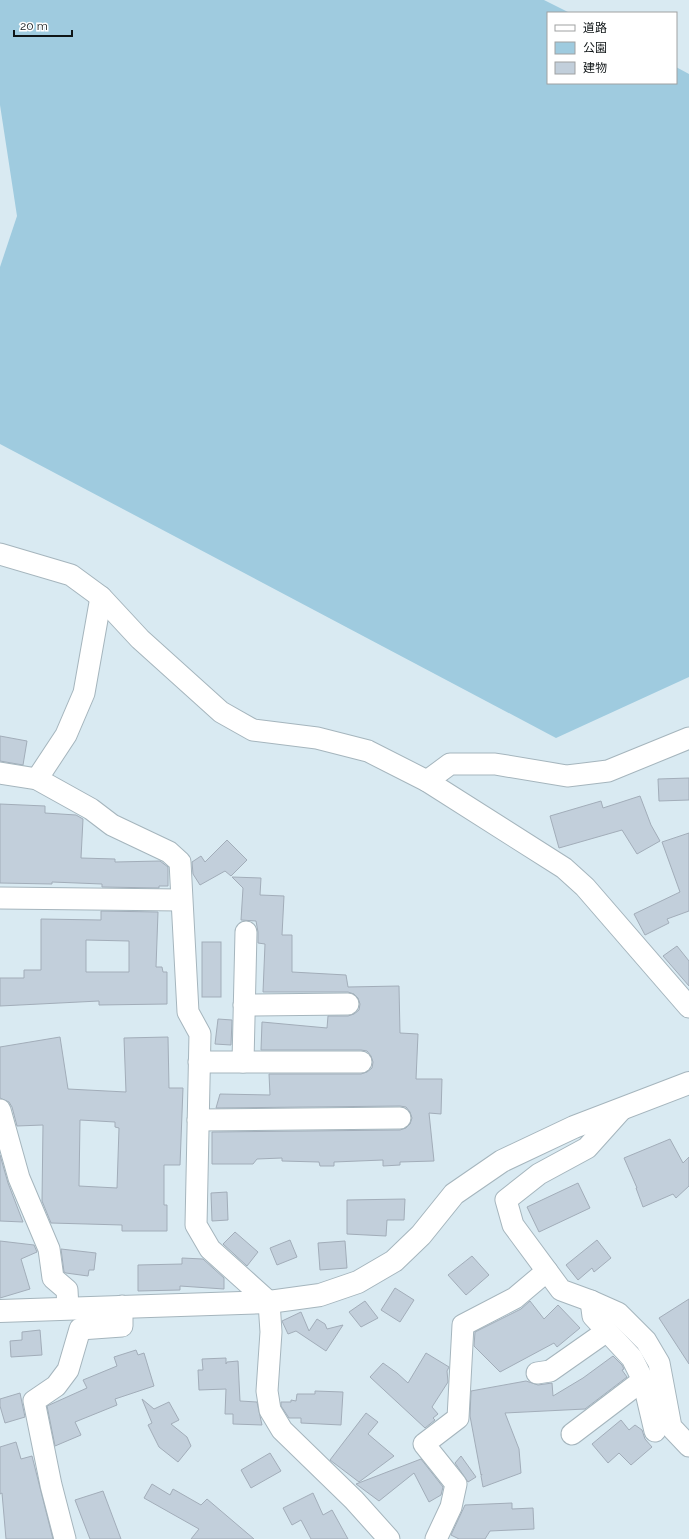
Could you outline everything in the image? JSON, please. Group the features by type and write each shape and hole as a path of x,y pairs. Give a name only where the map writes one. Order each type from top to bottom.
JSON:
{"street":[{"path":"0,554 71,575 101,597 140,639 221,712 253,730 317,738 368,751 427,781 564,868 586,887 689,1007"},
{"path":"38,778 66,735 84,693 101,597"},
{"path":"427,781 450,764 495,764 567,776 608,770 689,738"},
{"path":"0,773 38,778 91,809 112,825 169,852 180,862 188,1012 200,1034 196,1225 210,1249 269,1302 271,1332 267,1391 270,1410 282,1430 354,1500 389,1539"},
{"path":"0,898 182,900"},
{"path":"243,1062 246,932"},
{"path":"244,1005 348,1004"},
{"path":"199,1062 361,1062"},
{"path":"0,1311 269,1302 320,1295 358,1282 394,1261 421,1235 454,1194 502,1161 574,1128 689,1083"},
{"path":"622,1109 587,1148 539,1174 506,1200 514,1226 561,1290 618,1313 646,1341 658,1363 672,1426 689,1446"},
{"path":"0,1110 19,1178 49,1249 53,1278 67,1290 68,1308"},
{"path":"198,1120 400,1118"},
{"path":"436,1539 451,1507 456,1484 424,1444 458,1418 463,1325 515,1298 547,1271"},
{"path":"591,1301 593,1316 632,1358 643,1380 655,1431"},
{"path":"65,1539 51,1485 34,1401 56,1386 68,1370 80,1329 122,1326 122,1306"},
{"path":"537,1373 550,1372 607,1331"},
{"path":"572,1434 643,1380"}],"green space":[{"path":"0,0 544,0 568,12 547,12 547,84 677,84 677,68 689,74 689,677 556,738 0,444 0,267 17,216 0,105"}],"building":[{"path":"0,736 27,741 23,765 0,761"},
{"path":"689,778 689,800 659,801 658,779"},
{"path":"640,796 651,825 660,841 637,854 622,830 559,848 550,816 601,801 603,808"},
{"path":"0,804 45,806 45,813 76,815 83,819 81,858 115,859 115,862 160,861 168,867 168,886 159,886 159,888 102,887 102,884 52,882 52,884 0,883"},
{"path":"689,833 689,911 667,919 669,923 645,935 634,914 680,892 662,842"},
{"path":"227,840 247,860 231,876 225,871 200,885 193,874 192,862 201,856 205,862"},
{"path":"232,877 261,878 260,895 284,896 282,935 292,935 292,972 346,975 348,987 399,986 400,1033 418,1034 416,1079 442,1079 441,1114 429,1113 434,1161 400,1162 400,1165 383,1166 383,1160 334,1162 334,1166 320,1166 319,1162 282,1161 282,1158 257,1159 253,1164 212,1164 212,1132 400,1130 406,1128 410,1124 412,1118 406,1107 400,1106 216,1108 220,1094 270,1095 269,1074 361,1074 372,1068 373,1062 367,1051 361,1050 261,1050 262,1022 327,1028 328,1016 348,1016 354,1014 359,1010 360,1004 358,998 354,994 348,992 263,992 265,944 258,943 256,921 241,920 243,888"},
{"path":"101,911 158,912 156,967 162,967 163,972 167,972 167,1004 99,1005 99,1001 0,1006 0,978 24,978 24,970 41,970 41,919 101,920","holes":["86,940 129,941 129,972 86,972"]},
{"path":"202,942 221,942 221,997 202,997"},
{"path":"677,946 689,961 689,986 663,956"},
{"path":"218,1019 232,1020 231,1045 215,1044"},
{"path":"60,1037 68,1089 126,1092 124,1038 168,1037 169,1088 183,1088 180,1165 164,1165 164,1205 167,1205 167,1231 122,1231 122,1225 51,1223 42,1201 43,1125 17,1126 12,1107 9,1102 0,1098 0,1047","holes":["80,1120 115,1122 115,1127 119,1128 117,1188 79,1186"]},
{"path":"670,1139 683,1163 689,1157 689,1186 676,1198 673,1194 643,1207 637,1188 624,1158"},
{"path":"0,1155 8,1183 23,1222 0,1221"},
{"path":"578,1183 590,1208 539,1232 527,1207"},
{"path":"227,1192 228,1220 212,1221 211,1193"},
{"path":"405,1199 404,1220 387,1220 386,1236 347,1234 347,1200"},
{"path":"235,1232 258,1252 247,1266 223,1244"},
{"path":"290,1240 297,1257 277,1265 270,1248"},
{"path":"597,1240 611,1258 594,1272 592,1268 578,1280 566,1265"},
{"path":"0,1241 34,1245 37,1252 21,1259 30,1289 0,1298"},
{"path":"345,1241 347,1268 320,1270 318,1243"},
{"path":"61,1249 96,1253 94,1270 89,1270 88,1276 64,1272"},
{"path":"472,1256 489,1275 466,1295 448,1275"},
{"path":"182,1258 203,1259 224,1278 224,1289 180,1286 180,1290 138,1291 138,1265 182,1264"},
{"path":"395,1288 414,1300 400,1322 381,1310"},
{"path":"689,1299 689,1364 659,1318"},
{"path":"365,1301 378,1318 361,1327 349,1312"},
{"path":"530,1301 544,1319 558,1305 580,1328 557,1347 554,1343 500,1372 474,1346 475,1332 521,1309"},
{"path":"301,1312 309,1331 317,1319 325,1324 327,1329 343,1325 326,1351 296,1331 288,1334 282,1321"},
{"path":"40,1330 42,1355 11,1357 10,1341 22,1340 22,1332"},
{"path":"136,1350 138,1355 144,1353 154,1386 115,1399 117,1405 75,1422 81,1435 55,1446 47,1406 87,1388 83,1380 117,1366 114,1357"},
{"path":"426,1353 449,1367 447,1371 448,1382 432,1407 438,1414 433,1418 435,1420 425,1428 370,1377 383,1363 408,1383"},
{"path":"613,1356 622,1365 624,1369 622,1370 627,1377 585,1409 505,1413 519,1449 521,1473 483,1487 482,1474 481,1475 470,1416 471,1391 526,1381 538,1385 552,1383 553,1396 583,1378"},
{"path":"226,1358 226,1364 227,1362 238,1361 240,1401 257,1402 262,1425 233,1424 233,1414 225,1414 226,1389 199,1390 198,1370 203,1370 202,1359"},
{"path":"315,1391 343,1392 341,1425 301,1423 301,1418 289,1418 281,1406 281,1402 291,1402 291,1400 296,1401 297,1394 315,1394"},
{"path":"20,1393 25,1417 5,1423 0,1406 0,1399"},
{"path":"142,1399 154,1409 169,1402 179,1420 171,1424 187,1437 191,1446 178,1462 159,1447 148,1425 152,1423"},
{"path":"366,1413 378,1422 368,1434 394,1456 359,1482 330,1460"},
{"path":"621,1420 629,1430 635,1425 642,1430 645,1439 652,1447 631,1465 619,1453 608,1463 592,1444"},
{"path":"16,1442 21,1459 32,1456 53,1539 6,1539 2,1493 0,1494 0,1447"},
{"path":"270,1453 281,1471 251,1488 241,1470"},
{"path":"461,1456 476,1477 468,1482 455,1463"},
{"path":"421,1459 443,1487 441,1495 429,1502 414,1473 379,1501 356,1484"},
{"path":"152,1484 170,1495 173,1489 201,1505 207,1499 254,1539 191,1539 199,1529 144,1498"},
{"path":"103,1491 121,1539 90,1539 75,1500"},
{"path":"313,1493 323,1515 332,1510 348,1539 311,1539 301,1520 292,1525 283,1508"},
{"path":"512,1503 512,1509 533,1508 534,1529 490,1531 485,1539 459,1539 451,1535 465,1505"}]}
